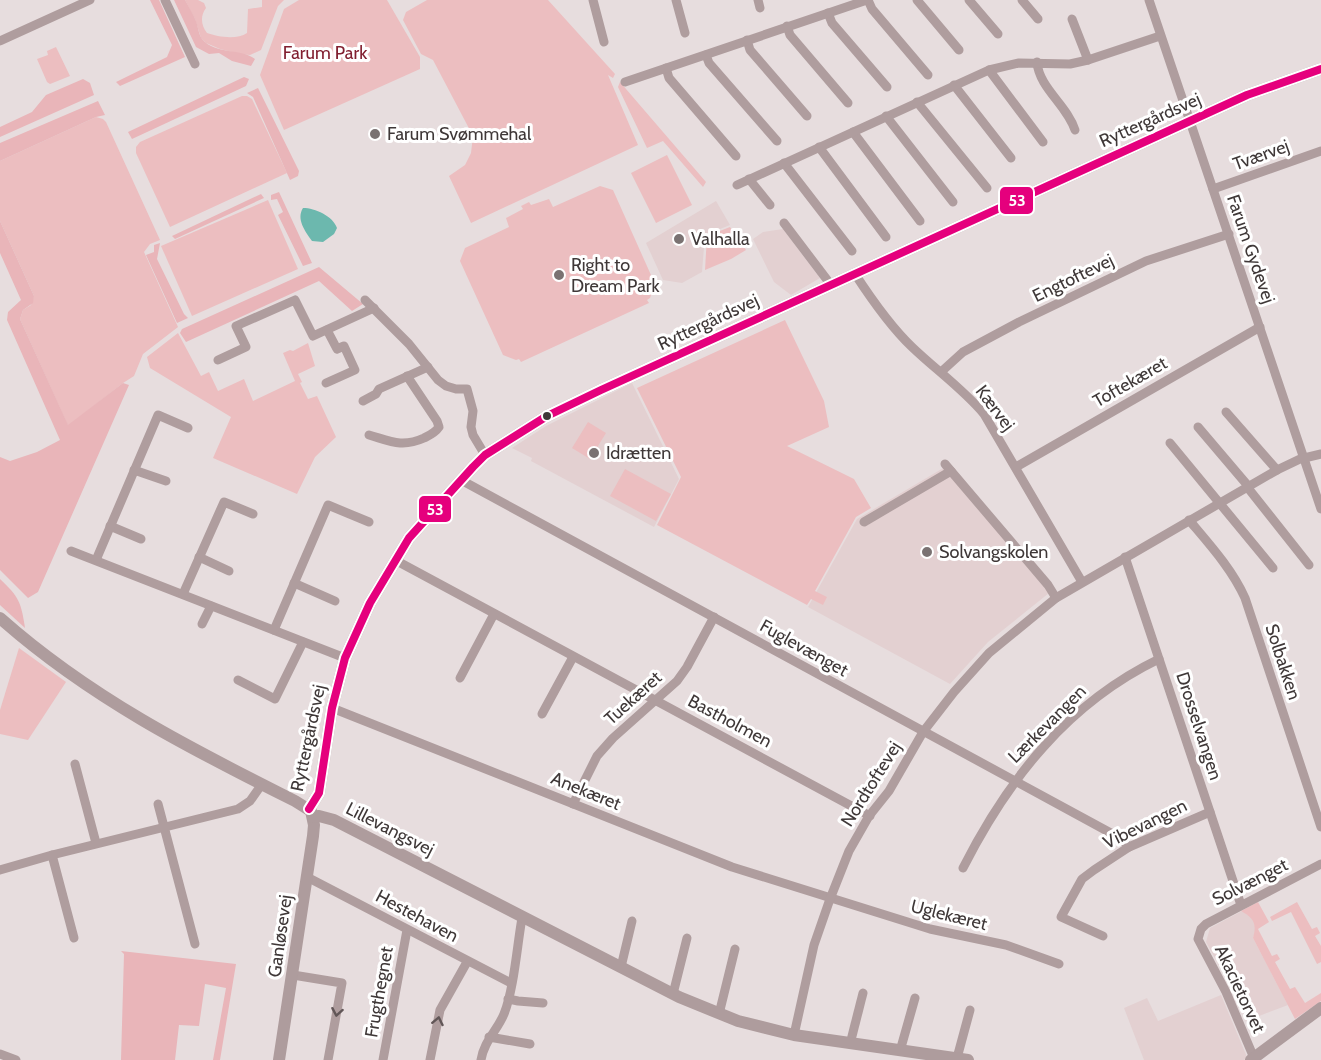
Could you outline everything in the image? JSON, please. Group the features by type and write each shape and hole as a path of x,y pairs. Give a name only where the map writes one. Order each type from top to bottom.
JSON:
{"street":[{"path":"0,41 90,0"},
{"path":"165,0 195,64"},
{"path":"593,0 604,42"},
{"path":"676,0 685,33"},
{"path":"625,82 868,0 872,9 928,75"},
{"path":"917,0 959,50"},
{"path":"969,0 998,34"},
{"path":"1022,0 1038,19"},
{"name":"Farum Gydevej","path":"1151,1 1160,36 1321,509"},
{"path":"828,13 832,22 887,87"},
{"path":"1072,19 1088,60"},
{"path":"787,26 790,35 848,103"},
{"path":"737,185 989,70 1004,65 1037,62 1070,64 1160,36"},
{"path":"747,40 750,50 807,116"},
{"path":"706,55 709,63 777,141"},
{"path":"1037,62 1038,74 1071,118 1075,130"},
{"path":"666,68 669,78 736,156"},
{"name":"Ryttergårdsvej","path":"311,813 319,793 332,708 345,658 365,612 395,560 424,520 485,455 516,434 561,409 1190,121 1263,89 1321,69"},
{"path":"989,70 1043,142"},
{"path":"954,85 1011,158"},
{"path":"917,102 987,188"},
{"path":"886,116 953,202"},
{"path":"853,132 920,220"},
{"path":"819,147 886,237"},
{"name":"Tværvej","path":"1213,189 1321,151"},
{"path":"784,163 852,251"},
{"path":"749,179 770,205"},
{"path":"784,224 831,285"},
{"name":"Engtoftevej","path":"940,372 963,352 1019,322 1146,261 1229,234"},
{"name":"Kærvej","path":"855,274 910,345 970,398 984,414 1082,582"},
{"path":"218,360 246,347 236,326 296,300 313,336 374,308"},
{"path":"365,300 409,344 438,380 446,386 467,389 473,411 471,427 473,435 485,455"},
{"name":"Toftekæret","path":"1016,467 1260,327"},
{"path":"326,383 355,370 344,346 337,350 327,330"},
{"path":"363,401 376,394 379,389 428,367"},
{"path":"369,435 408,444 435,433 439,427 407,376"},
{"path":"1226,412 1278,470"},
{"path":"96,560 158,415 188,428"},
{"path":"1198,427 1309,565"},
{"path":"1170,443 1273,568"},
{"name":"Nordtoftevej","path":"795,1035 814,945 849,852 923,732 954,692 989,653 1056,598 1082,582 1278,470 1305,457 1321,454"},
{"path":"864,522 948,468 1048,585 1056,598"},
{"path":"135,470 166,481"},
{"name":"Fuglevænget","path":"461,480 1120,838 1129,847"},
{"path":"183,594 224,502 253,514"},
{"path":"274,630 328,505 369,522"},
{"name":"Solbakken","path":"1189,520 1238,582 1321,827"},
{"path":"110,526 141,538"},
{"path":"71,551 345,658"},
{"path":"199,557 229,571"},
{"name":"Drosselvangen","path":"1125,557 1241,905"},
{"name":"Bastholmen","path":"395,560 870,816"},
{"path":"294,583 335,601"},
{"path":"202,624 211,606"},
{"path":"460,678 494,614"},
{"name":"Tuekæret","path":"573,804 597,756 613,738 677,681 714,617"},
{"name":"Lillevangsvej","path":"0,618 80,682 119,707 311,813 334,820 621,968 719,1014 795,1035 963,1059 970,1010"},
{"path":"238,680 275,699 303,642"},
{"path":"542,714 573,657"},
{"name":"Lærkevangen","path":"963,868 1014,782 1042,747 1101,693 1138,669 1159,659"},
{"name":"Anekæret","path":"332,708 732,867 830,899"},
{"path":"75,764 96,843"},
{"path":"0,870 96,843 238,809 250,801 262,784"},
{"path":"158,804 195,944"},
{"name":"Vibevangen","path":"1103,936 1061,917 1082,879 1129,847 1210,812"},
{"name":"Ganløsevej","path":"279,1060 313,836 311,813"},
{"path":"51,855 74,938"},
{"name":"Solvænget","path":"1198,933 1206,924 1321,864"},
{"name":"Hestehaven","path":"307,877 511,984"},
{"name":"Uglekæret","path":"830,899 930,929 1006,945 1059,964"},
{"path":"481,1060 489,1037 503,1016 508,999 522,918"},
{"path":"621,968 632,921"},
{"name":"Frugthegnet","path":"383,1060 407,930"},
{"name":"Akacietorvet","path":"1198,933 1198,939 1226,992 1252,1059"},
{"path":"673,994 687,938"},
{"path":"719,1014 735,949"},
{"path":"430,1060 440,1010 468,962"},
{"path":"293,975 342,983 328,1060"},
{"path":"850,1044 863,993"},
{"path":"900,1051 915,998"},
{"path":"508,999 543,1003"},
{"path":"1252,1059 1321,1008"},
{"path":"489,1037 530,1044"},
{"path":"0,1054 16,1060"}],"shaded area":[{"path":"150,0 159,0 185,57 120,86 116,82 167,57 172,45"},
{"path":"174,0 185,0 201,37 207,44 250,56 255,59 251,66 232,61 219,53 209,54 196,47"},
{"path":"244,77 249,79 246,86 132,139 128,132"},
{"path":"83,79 90,83 94,95 0,137 0,127 32,112 46,95"},
{"path":"258,88 299,171 298,176 290,180 253,97 247,93"},
{"path":"98,101 105,115 0,161 0,143"},
{"path":"279,192 312,263 303,266 278,215 283,212 277,199 271,200 271,195"},
{"path":"261,194 264,198 175,239 172,236"},
{"name":"Valhalla","path":"716,201 730,225 705,235 702,272 682,283 663,280 646,243"},
{"path":"0,221 34,296 33,303 23,310 20,319 68,425 123,383 129,385 38,592 28,598 0,570 0,457 10,461 37,452 60,440 7,320 8,312 21,300 0,253"},
{"path":"783,229 820,278 791,295 774,282 753,239 763,232"},
{"path":"160,243 157,259 188,318 177,323 146,255 154,252 154,245"},
{"path":"319,267 363,304 352,311 319,281 186,342 180,333 182,329"},
{"name":"Idrætten","path":"632,383 679,479 654,527 531,461 532,458 512,448 546,426"},
{"name":"Solvangskolen","path":"945,467 1049,593 988,642 950,684 808,607 857,519"},
{"path":"0,579 18,600 25,628 0,605"},
{"path":"1242,911 1253,918 1256,929 1253,938 1288,1005 1246,1021 1231,987 1206,942 1210,928"},
{"path":"121,951 236,964 220,1060 213,1060 226,988 205,984 199,1026 179,1025 175,1060 121,1060 124,954"},
{"path":"1221,995 1247,1057 1244,1060 1144,1060 1124,1008 1147,998 1158,1021"}],"green space":[{"path":"185,0 198,0 204,3 206,8 202,20 207,33 233,37 247,33 248,9 262,7 262,0 284,0 278,6 261,50 250,55 220,49 206,43 201,38 195,19"},
{"name":"Farum Park","path":"299,0 387,0 420,57 420,69 284,130 260,75 284,9"},
{"path":"427,0 548,0 615,74 613,78 608,75 638,145 471,223 449,176 465,165 471,153 473,136 433,60 421,54 403,20 406,12"},
{"path":"56,47 70,76 50,84 37,59 48,55 47,51"},
{"path":"620,82 706,182 703,187 663,141 647,148 618,87"},
{"path":"242,96 252,99 287,173 170,227 136,153 136,147 140,142"},
{"path":"96,117 106,122 160,240 150,244 144,252 178,327 143,354 134,376 68,426 20,319 23,310 31,305 34,296 0,221 0,161"},
{"path":"667,155 692,205 656,223 631,173"},
{"name":"Right to Dream Park","path":"600,186 613,190 655,284 647,300 649,303 521,362 519,359 503,355 460,261 465,248 509,227 506,218 523,209 521,206 529,202 531,205 549,199 553,207"},
{"path":"268,200 298,269 192,316 161,246"},
{"path":"730,227 746,250 705,270 707,236"},
{"path":"785,320 824,401 829,427 787,446 854,479 871,508 856,517 815,591 827,597 823,605 811,599 807,605 657,525 681,477 637,388"},
{"path":"178,333 201,376 209,372 218,391 244,379 253,401 295,381 283,353 293,351 308,343 315,366 298,374 302,382 300,383 308,399 317,396 336,437 315,457 297,494 213,458 231,417 150,368 147,357"},
{"path":"588,422 606,433 590,459 572,448"},
{"path":"625,469 671,494 656,521 610,496"},
{"path":"19,648 66,682 28,740 0,734 0,710"},
{"path":"1258,902 1269,922 1258,929 1272,956 1277,954 1280,959 1275,962 1290,989 1295,987 1305,1003 1321,993 1321,1001 1295,1019 1253,938 1255,929 1253,922 1241,911"},
{"path":"1297,902 1312,929 1317,927 1320,933 1315,936 1321,946 1321,962 1317,964 1291,912 1272,921 1270,917"}],"water":[{"path":"303,208 313,209 328,216 337,228 334,234 323,242 312,241 301,221"}],"transit line":[{"name":"53","path":"309,809 319,793 332,708 345,658 370,603 409,538 485,455 547,416 601,390 1247,95 1321,69"}],"place":[{"name":"Farum Svømmehal","path":"375,134"},
{"name":"Valhalla","path":"679,239"},
{"name":"Right to Dream Park","path":"559,275"},
{"name":"Idrætten","path":"594,453"},
{"name":"Solvangskolen","path":"927,552"}]}
